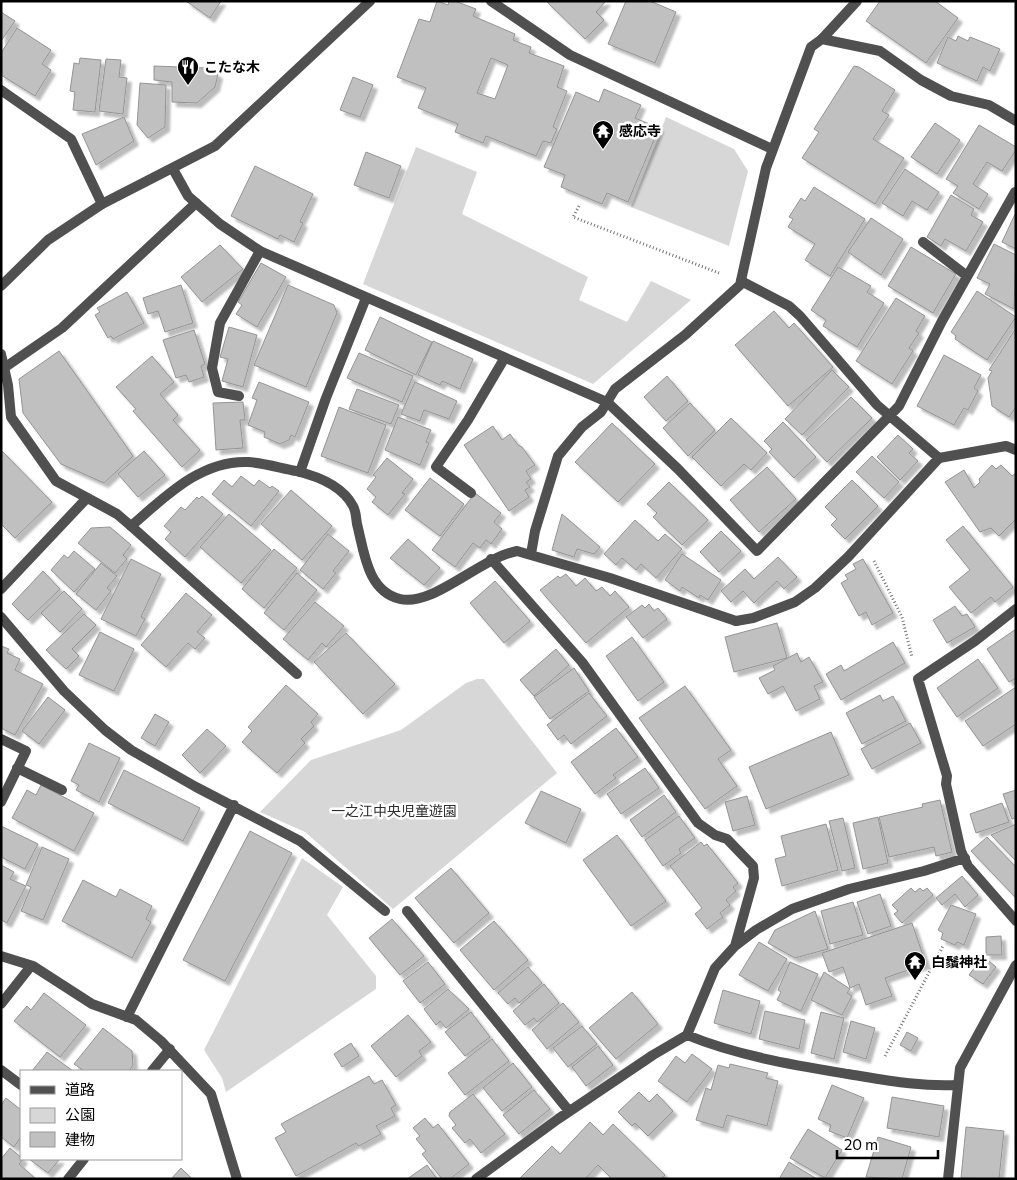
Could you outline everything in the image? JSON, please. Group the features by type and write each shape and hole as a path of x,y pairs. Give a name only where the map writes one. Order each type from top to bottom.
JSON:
{"street":[{"path":"1,286 48,240 102,204 216,146 370,1"},
{"path":"490,1 570,55 772,148"},
{"path":"531,554 535,531 558,456 582,427 601,412 615,389 686,335 740,286 766,168 811,47 822,39 857,1"},
{"path":"822,39 880,51 922,80 950,96 989,105 1016,121"},
{"path":"1,90 71,139 102,204"},
{"path":"173,169 188,196 220,224 260,251 504,359 607,402 678,469 758,551 899,406 967,276 1015,192"},
{"path":"4,368 62,328 196,203"},
{"path":"923,242 967,276"},
{"path":"239,396 218,392 212,368 220,323 260,251"},
{"path":"741,281 789,306 800,316 877,405 939,458"},
{"path":"300,472 366,298"},
{"path":"1,354 8,385 11,417 56,481 117,514 298,674"},
{"path":"471,494 436,467 468,420 504,359"},
{"path":"130,526 182,482 220,465 247,462 300,472 326,480 353,506 369,570 374,581 380,588 400,599 431,595 491,559 518,551 736,621 754,618 795,602 815,588 939,458 1006,446 1016,450"},
{"path":"1,589 87,498"},
{"path":"491,559 582,662 698,823 715,835 727,839 752,866 754,878 735,946"},
{"path":"1016,609 975,641 918,679 947,776 946,784 968,866 1016,921"},
{"path":"1,617 64,691 105,730 131,750 196,787 234,805 300,841 385,911"},
{"path":"1,739 26,750 1,802"},
{"path":"17,768 62,790"},
{"path":"127,1017 234,805"},
{"path":"476,1179 569,1111 653,1055 687,1035 715,968 735,946 756,930 792,909 849,889 924,871 965,858"},
{"path":"407,911 569,1111"},
{"path":"1,956 31,966 92,1004 136,1020 170,1049 211,1094 237,1179"},
{"path":"948,1179 960,1068 1016,965"},
{"path":"1,1004 31,966"},
{"path":"687,1035 781,1062 929,1086 958,1085"},
{"path":"153,1070 170,1049"},
{"path":"1,1070 20,1084"},
{"path":"68,1179 83,1160"}],"path":[{"path":"579,206 573,218 741,281"},
{"path":"860,542 875,563 902,617 918,679"},
{"path":"873,1078 943,946"}],"green space":[{"path":"666,117 734,149 748,171 729,246 631,207"},
{"path":"416,147 477,172 462,214 588,277 579,300 627,322 651,281 691,300 593,384 363,284"},
{"name":"一之江中央児童遊園","path":"477,679 484,679 557,773 393,909 305,832 260,812 311,760 401,730 466,683"},
{"path":"302,858 343,887 327,915 376,976 376,989 226,1092 222,1078 204,1050"}],"building":[{"path":"186,1 221,1 210,18"},
{"path":"437,1 448,5 449,1 455,1 476,9 473,16 515,34 513,40 531,47 529,53 564,66 557,87 567,91 553,127 557,129 551,143 543,141 536,156 486,136 483,143 455,132 458,124 418,108 426,88 397,77 419,19 430,22","holes":["491,58 508,65 495,99 477,93"]},
{"path":"546,1 606,1 596,12 604,20 585,39"},
{"path":"626,1 650,1 676,12 655,63 608,44"},
{"path":"880,1 935,1 958,18 926,63 866,21"},
{"path":"1,12 15,21 1,41"},
{"path":"17,28 51,50 42,64 51,70 35,96 1,75 1,53"},
{"path":"958,36 968,41 970,37 1000,49 990,71 983,67 977,81 937,63 948,37 956,41"},
{"path":"80,58 101,60 95,112 73,110 75,92 70,91 74,63 79,64"},
{"path":"106,59 121,60 119,77 127,78 123,114 99,111"},
{"path":"154,66 206,68 218,74 215,87 197,103 172,102 172,82 154,80"},
{"path":"854,66 859,67 895,90 882,111 889,115 873,139 904,158 875,204 802,158 819,132 814,129"},
{"path":"353,77 373,85 360,117 340,110"},
{"path":"140,83 166,85 165,127 148,138 137,125"},
{"path":"604,89 641,105 635,118 659,128 628,202 607,193 602,204 561,187 565,175 544,167 576,92 599,102"},
{"path":"124,117 134,141 96,165 82,134"},
{"path":"935,123 960,140 937,174 911,157"},
{"path":"979,125 1016,147 1016,150 1002,171 987,162 973,184 988,194 979,209 953,193 958,186 946,179"},
{"path":"366,152 401,166 389,198 354,185"},
{"path":"255,166 313,194 300,222 303,223 294,242 280,235 278,239 231,216"},
{"path":"905,169 939,192 927,210 912,201 903,216 882,203"},
{"path":"814,187 865,219 830,276 805,260 815,244 788,227 793,219 789,217 801,198 805,201"},
{"path":"951,195 974,209 971,215 983,222 966,251 945,239 941,246 927,237"},
{"path":"1016,212 1016,249 1002,242"},
{"path":"871,218 903,239 881,275 848,252"},
{"path":"994,244 1016,255 1014,309 985,294 990,284 977,278"},
{"path":"220,245 243,269 202,302 181,277"},
{"path":"911,247 956,274 933,313 888,286"},
{"path":"261,263 286,277 257,327 236,314 242,305 238,302"},
{"path":"838,267 871,286 867,292 884,303 857,347 823,326 826,320 811,310"},
{"path":"181,285 193,323 165,332 158,311 148,314 143,298"},
{"path":"288,285 334,305 337,313 306,387 254,365"},
{"path":"977,291 1016,317 987,360 955,339 956,336 951,332"},
{"path":"127,292 144,323 113,339 111,336 108,338 95,315 100,312 97,308"},
{"path":"896,298 925,316 916,331 919,333 909,348 913,351 892,384 856,361"},
{"path":"774,311 789,328 794,323 833,367 788,406 735,345"},
{"path":"380,317 432,342 416,375 365,350"},
{"path":"229,327 257,335 243,387 222,381 228,359 220,357"},
{"path":"1016,328 1016,407 1009,417 992,406 988,378 992,371 989,370"},
{"path":"194,330 205,364 201,366 204,377 189,382 186,375 176,378 163,340"},
{"path":"433,341 473,359 460,389 442,381 440,385 418,375"},
{"path":"59,351 133,456 104,483 61,464 23,413 19,379"},
{"path":"359,353 413,376 402,402 347,378"},
{"path":"944,355 981,375 974,388 978,391 968,410 964,408 954,425 917,406"},
{"path":"152,356 174,382 160,394 178,415 173,420 200,450 182,467 133,411 136,409 116,387"},
{"path":"832,370 849,387 802,435 785,419"},
{"path":"667,376 688,401 666,421 644,397"},
{"path":"259,382 309,402 295,437 291,435 289,440 280,444 264,437 265,432 248,425 257,400 252,398"},
{"path":"415,382 457,401 449,419 424,410 420,421 401,414"},
{"path":"357,389 399,405 391,424 349,409"},
{"path":"851,397 872,418 827,462 806,440"},
{"path":"243,402 245,420 240,420 243,448 216,450 213,403"},
{"path":"690,403 715,430 688,456 663,428"},
{"path":"339,407 386,425 368,473 321,456"},
{"path":"398,417 431,430 426,442 429,443 420,465 385,450"},
{"path":"731,418 767,453 751,470 744,464 721,486 692,457"},
{"path":"783,422 816,457 794,478 769,452 772,449 764,441"},
{"path":"612,423 655,464 618,502 575,462"},
{"path":"493,426 502,440 510,434 535,465 526,471 531,479 526,482 530,487 525,490 529,497 509,511 464,445"},
{"path":"898,435 913,449 909,453 918,461 900,480 877,457"},
{"path":"1,450 52,502 15,538 1,524"},
{"path":"144,451 165,475 138,497 118,474"},
{"path":"872,456 899,482 884,498 856,472"},
{"path":"387,458 413,479 402,493 405,494 388,515 372,502 376,497 367,489 376,477 373,475"},
{"path":"992,465 996,469 1001,465 1012,476 1016,473 1016,519 999,536 991,528 980,532 945,482 964,470 974,488 980,482 979,479"},
{"path":"767,467 796,499 759,532 730,500"},
{"path":"241,476 254,486 259,480 270,488 272,486 279,491 251,526 212,494 224,480 232,487"},
{"path":"430,478 464,504 440,536 405,510"},
{"path":"852,480 878,506 845,539 831,525 837,519 825,507"},
{"path":"669,482 708,520 682,545 653,517 657,513 647,504"},
{"path":"291,490 332,526 302,560 261,524"},
{"path":"475,493 501,513 494,522 502,529 491,544 486,540 480,548 473,543 455,567 432,550"},
{"path":"202,496 223,514 185,557 165,539 171,532 164,526 181,507 185,510 197,497 199,499"},
{"path":"229,514 271,550 241,583 200,547"},
{"path":"562,514 600,547 594,554 577,549 574,557 552,550"},
{"path":"635,520 658,541 665,534 682,549 656,578 641,564 636,570 622,558 616,565 604,554"},
{"path":"963,526 1013,587 995,602 991,597 971,613 949,587 970,570 946,540"},
{"path":"110,527 131,545 123,555 127,559 115,573 78,543 91,528"},
{"path":"721,531 741,551 719,572 700,552"},
{"path":"328,534 349,551 333,571 336,573 323,589 300,570"},
{"path":"408,539 440,568 424,585 390,558"},
{"path":"274,549 297,568 264,608 242,589"},
{"path":"74,551 95,569 74,592 51,570 64,555 68,558"},
{"path":"682,554 721,580 708,600 700,595 699,598 682,587 680,591 665,580"},
{"path":"778,557 797,577 784,589 777,581 754,603 743,591 731,602 721,591 745,569 754,579"},
{"path":"131,559 161,574 141,617 145,619 136,636 101,619"},
{"path":"863,559 893,613 872,625 866,612 859,616 841,583 848,579 845,575 856,569 853,564"},
{"path":"101,563 117,576 107,588 111,591 96,610 76,594"},
{"path":"43,571 60,589 28,620 12,604"},
{"path":"297,573 317,590 284,630 264,613"},
{"path":"566,574 576,586 585,578 596,591 602,587 610,596 615,591 629,607 586,643 540,590 558,576 560,578"},
{"path":"495,581 530,621 504,643 470,603"},
{"path":"64,591 82,609 60,632 41,613"},
{"path":"186,593 212,615 197,632 205,638 195,649 188,643 166,667 141,645"},
{"path":"315,602 344,626 326,647 322,643 308,660 283,639"},
{"path":"649,604 654,611 658,608 667,619 643,638 626,617 642,605 645,608"},
{"path":"955,606 962,616 967,614 975,627 947,643 933,620"},
{"path":"84,614 96,625 72,649 79,656 66,669 46,650"},
{"path":"777,623 787,658 734,672 725,637"},
{"path":"1016,629 1016,678 1009,682 987,649"},
{"path":"100,632 134,649 114,691 79,675"},
{"path":"346,633 395,684 363,714 314,662"},
{"path":"632,637 664,682 638,701 606,656"},
{"path":"893,642 905,663 841,700 826,674 841,665 844,671"},
{"path":"1,646 9,649 7,653 20,659 15,670 43,684 15,735 1,728"},
{"path":"556,649 569,665 534,696 520,680"},
{"path":"797,653 801,662 809,657 823,682 814,686 820,699 796,711 783,686 768,694 759,678 775,670 773,666"},
{"path":"978,659 998,688 957,717 937,688"},
{"path":"574,668 589,691 550,719 534,697"},
{"path":"286,685 318,714 311,722 314,726 301,739 305,743 277,773 242,742 252,731 248,727"},
{"path":"685,686 731,750 718,759 737,786 705,809 639,718"},
{"path":"1016,687 1016,724 983,746 965,721"},
{"path":"589,693 607,716 571,744 564,735 558,740 547,725"},
{"path":"880,695 883,701 893,696 906,721 862,744 846,713"},
{"path":"48,697 65,710 39,744 22,731"},
{"path":"155,714 169,722 155,746 141,738"},
{"path":"910,723 921,743 872,769 861,749"},
{"path":"616,728 638,757 613,775 616,778 595,794 571,762"},
{"path":"207,729 226,746 200,773 182,755"},
{"path":"831,732 849,775 766,809 749,767"},
{"path":"89,743 120,758 99,802 76,790 79,785 71,781"},
{"path":"645,768 659,788 621,814 607,794"},
{"path":"124,770 200,808 183,841 108,803"},
{"path":"41,785 94,813 74,851 12,818 27,790 36,795"},
{"path":"1016,790 1016,818 1012,819 1003,794"},
{"path":"541,791 581,809 566,843 525,823"},
{"path":"664,795 676,812 642,837 630,820"},
{"path":"747,796 755,825 733,831 725,802"},
{"path":"940,800 952,852 936,856 934,847 889,857 879,817 923,807 922,804"},
{"path":"1002,803 1009,822 976,833 970,814"},
{"path":"679,816 695,838 679,849 681,853 663,866 645,840"},
{"path":"878,817 888,863 863,869 853,823"},
{"path":"843,818 855,868 842,871 829,821"},
{"path":"826,824 838,870 782,886 775,859 786,856 781,836"},
{"path":"1016,824 1016,861 991,835"},
{"path":"1,826 38,844 25,869 1,857"},
{"path":"250,831 292,853 225,981 183,960"},
{"path":"617,835 666,901 631,926 583,860"},
{"path":"987,837 1016,867 1016,898 971,851"},
{"path":"701,842 704,846 707,844 738,883 733,887 736,891 726,900 730,905 720,913 723,917 707,929 695,914 702,908 670,866"},
{"path":"42,847 69,859 43,920 21,911 31,887 26,885"},
{"path":"1,865 14,872 10,879 26,886 7,923 1,920"},
{"path":"451,868 489,913 454,943 415,898"},
{"path":"962,876 978,895 965,907 955,894 942,905 936,898"},
{"path":"83,880 116,897 120,889 152,906 146,919 151,922 132,958 62,921"},
{"path":"911,888 915,892 920,888 923,891 927,888 933,895 902,923 894,914 898,911 892,905"},
{"path":"880,894 891,926 868,934 857,902"},
{"path":"853,902 863,935 830,944 821,911"},
{"path":"951,905 976,914 964,945 957,942 955,945 941,939 943,933 938,930"},
{"path":"815,911 828,949 795,958 768,943 775,930"},
{"path":"392,919 424,956 400,975 369,938"},
{"path":"494,921 528,960 494,990 460,950"},
{"path":"912,923 926,964 885,978 892,996 866,1005 859,984 850,988 843,967 829,972 822,953"},
{"path":"1001,936 1002,955 986,955 986,937"},
{"path":"759,942 787,959 768,991 739,975"},
{"path":"983,956 996,967 983,984 969,975"},
{"path":"428,962 445,984 420,1003 403,981"},
{"path":"790,962 818,974 801,1011 777,1000 781,992 778,990"},
{"path":"528,967 542,983 519,1003 515,998 508,1004 498,993"},
{"path":"824,972 850,989 847,993 852,996 842,1015 811,1000"},
{"path":"544,984 559,1003 537,1022 534,1018 525,1025 513,1011"},
{"path":"448,989 469,1009 446,1028 440,1021 436,1025 424,1009"},
{"path":"723,990 760,1001 751,1034 714,1023"},
{"path":"632,992 658,1024 616,1059 589,1028"},
{"path":"44,993 86,1025 60,1057 14,1021 27,1006 31,1010"},
{"path":"563,1003 579,1022 547,1049 532,1030"},
{"path":"765,1011 805,1020 799,1049 759,1039"},
{"path":"471,1012 490,1037 465,1056 445,1032"},
{"path":"821,1012 844,1018 834,1059 811,1053"},
{"path":"408,1015 431,1042 419,1051 422,1056 396,1077 371,1046"},
{"path":"851,1021 875,1028 866,1059 843,1052"},
{"path":"582,1026 597,1044 568,1067 553,1048"},
{"path":"103,1028 132,1051 133,1065 130,1070 83,1070 74,1064"},
{"path":"907,1032 918,1038 911,1051 900,1045"},
{"path":"492,1039 509,1061 465,1095 448,1073"},
{"path":"351,1043 359,1056 342,1067 334,1054"},
{"path":"598,1046 613,1065 586,1086 572,1067"},
{"path":"47,1052 72,1070 33,1070"},
{"path":"692,1054 712,1069 687,1102 658,1081 676,1056 685,1063"},
{"path":"513,1063 532,1087 502,1111 483,1088"},
{"path":"730,1064 768,1073 766,1078 778,1081 767,1126 727,1115 723,1128 696,1120 706,1088 711,1090 718,1065 729,1068"},
{"path":"369,1076 374,1084 382,1080 396,1105 391,1108 395,1116 376,1126 381,1134 359,1146 356,1143 296,1176 275,1138 286,1132 281,1124"},
{"path":"832,1085 864,1098 847,1138 829,1131 831,1125 818,1119"},
{"path":"534,1090 550,1109 519,1134 503,1115"},
{"path":"639,1092 649,1102 657,1094 673,1111 648,1136 635,1123 632,1126 618,1112"},
{"path":"473,1094 505,1134 481,1153 470,1139 465,1143 452,1128 456,1125 449,1116 450,1112"},
{"path":"892,1097 944,1106 939,1137 887,1128"},
{"path":"6,1098 20,1109 20,1138 14,1147 1,1137 1,1105"},
{"path":"425,1118 433,1128 438,1124 469,1164 450,1179 442,1179 422,1154 426,1151 416,1139 420,1136 413,1128"},
{"path":"590,1122 603,1135 613,1124 665,1175 661,1179 612,1179 598,1165 585,1179 519,1179 552,1146 560,1154"},
{"path":"966,1127 1004,1131 999,1179 961,1178"},
{"path":"808,1129 842,1150 825,1178 790,1158"},
{"path":"878,1137 911,1147 902,1179 866,1177"},
{"path":"10,1148 20,1156 20,1160 22,1160 19,1164 36,1179 1,1179 1,1159"},
{"path":"30,1160 59,1160 48,1173"},
{"path":"789,1162 817,1179 779,1179"},
{"path":"427,1165 437,1179 407,1179"},
{"path":"181,1168 192,1179 171,1179"}],"place":[{"name":"こたな木","path":"188,86"},
{"name":"感応寺","path":"603,150"},
{"name":"白鬚神社","path":"915,981"}]}
